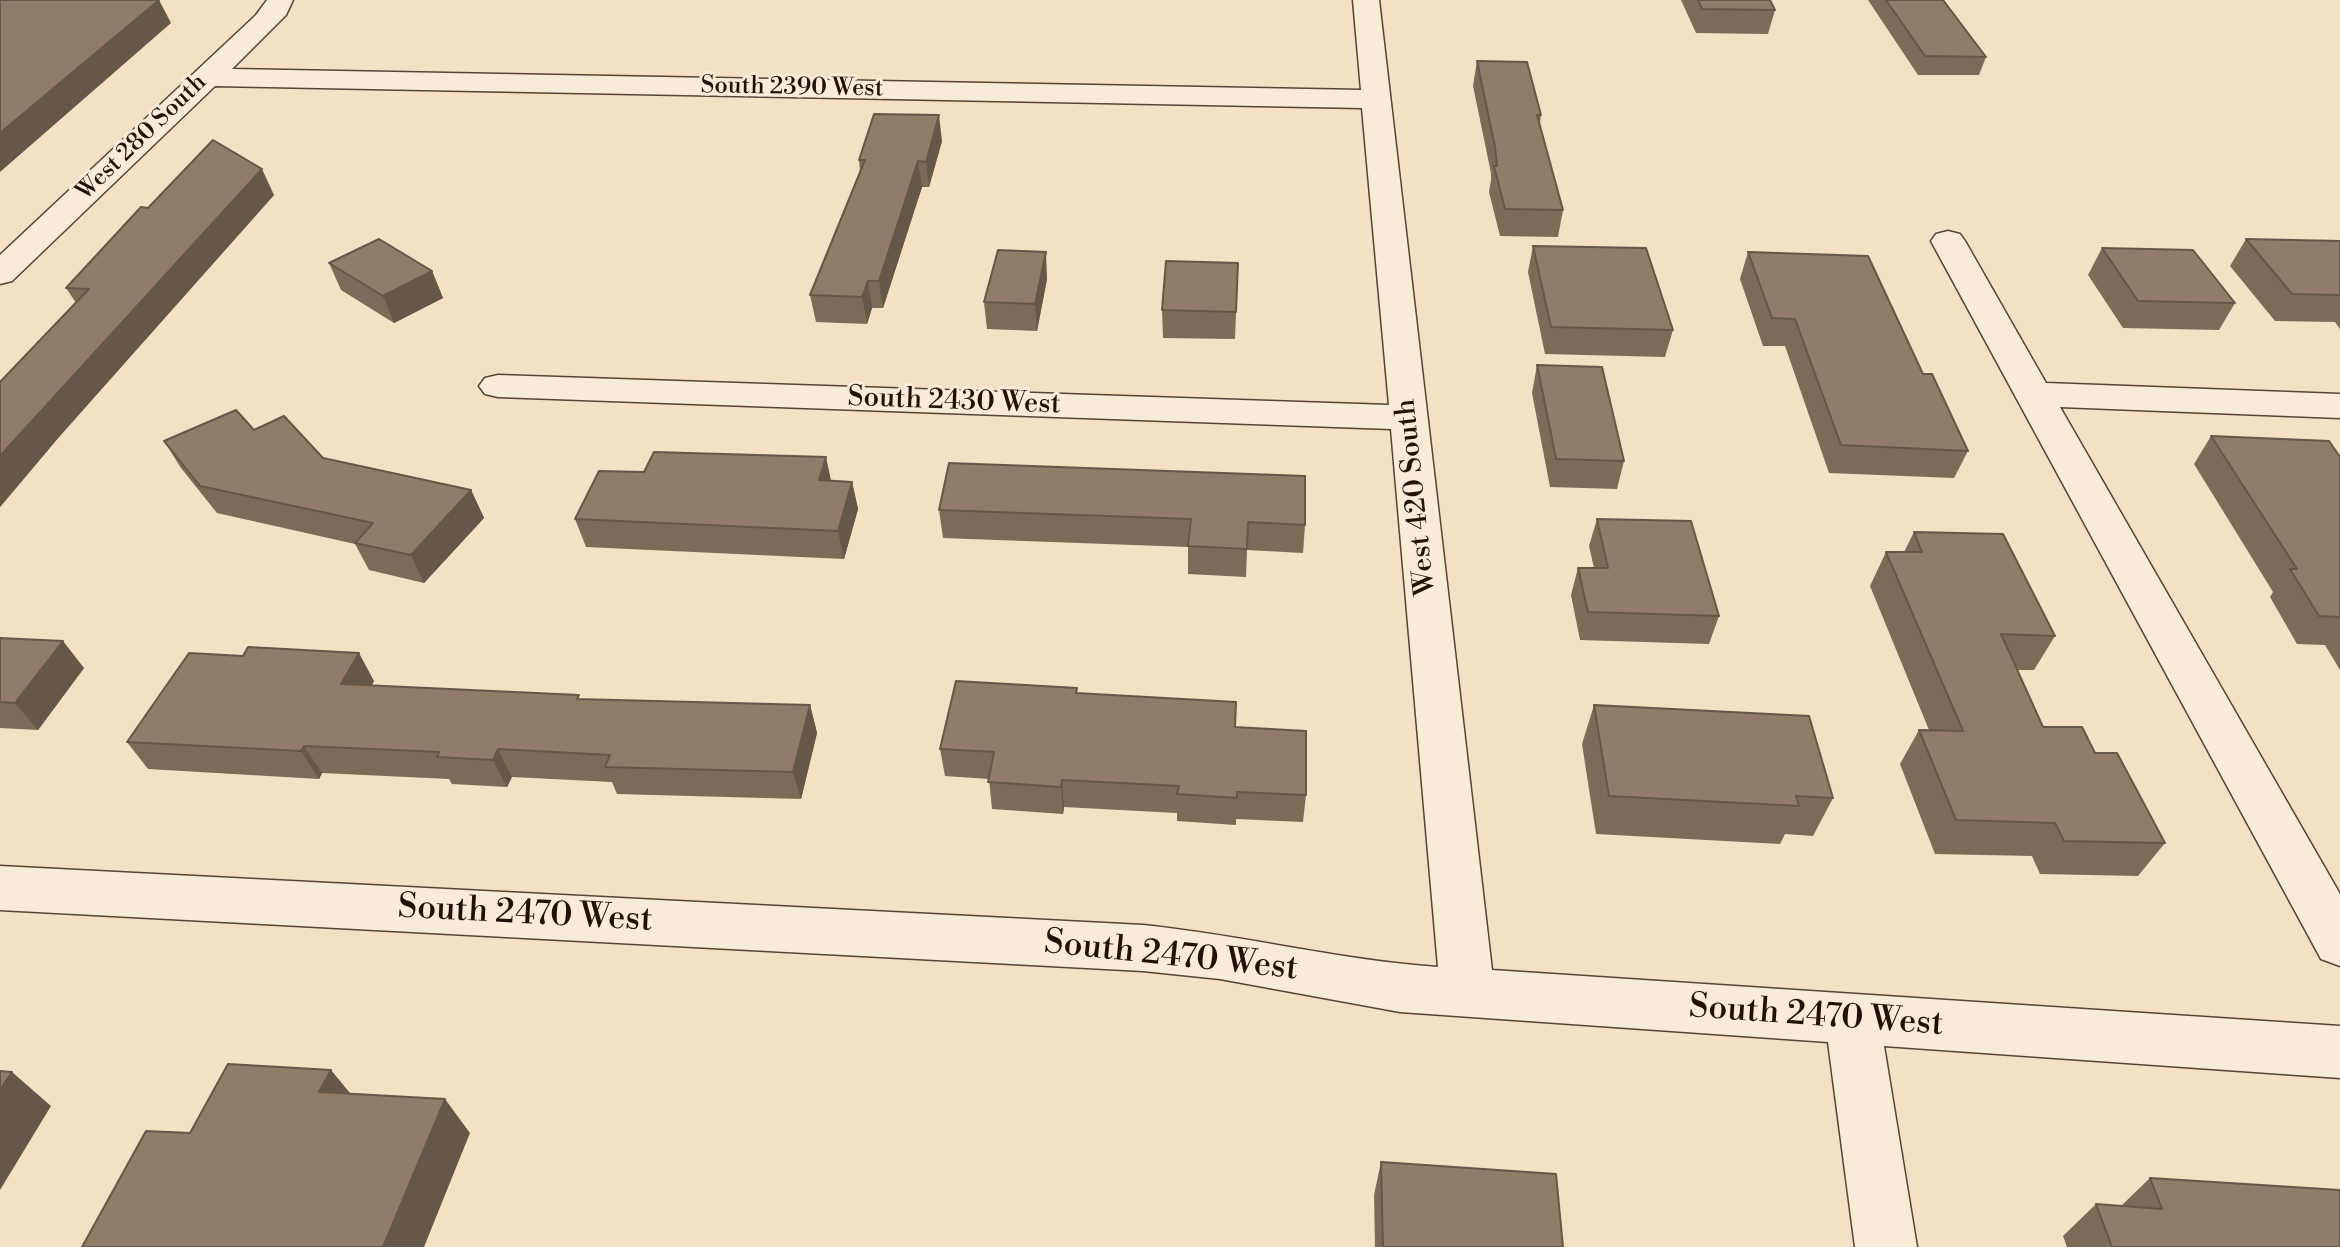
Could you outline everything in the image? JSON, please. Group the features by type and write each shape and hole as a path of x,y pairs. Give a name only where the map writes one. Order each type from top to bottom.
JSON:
{"street":[{"name":"West 280 South","path":"0,274 266,21 277,9 280,0"},
{"name":"West 420 South","path":"1366,0 1468,993"},
{"name":"South 2390 West","path":"207,77 1377,99"},
{"path":"1948,241 2340,943"},
{"name":"South 2430 West","path":"498,386 1409,418"},
{"path":"2034,394 2340,406"},
{"name":"South 2470 West","path":"0,888 1143,948 1220,956 1400,988 2340,1052"},
{"path":"1852,1019 1886,1247"}],"building":[{"path":"0,0 159,0 0,133"},
{"path":"1698,0 1770,0 1775,10 1702,9"},
{"path":"1886,0 1943,0 1986,57 1925,56"},
{"path":"1477,61 1527,62 1541,115 1537,115 1563,210 1505,209 1494,166 1497,166 1495,147"},
{"path":"874,114 939,115 926,162 918,161 879,281 868,281 862,297 810,295 865,160 859,160"},
{"path":"213,140 262,169 0,456 0,382 89,289 66,288 141,207 148,208"},
{"path":"379,239 432,271 383,296 329,263"},
{"path":"2246,239 2340,241 2340,295 2292,294"},
{"path":"1533,246 1646,248 1673,330 1551,327"},
{"path":"2102,248 2193,250 2235,303 2138,301"},
{"path":"998,250 1046,252 1035,304 984,302"},
{"path":"1748,252 1868,256 1923,374 1932,374 1968,451 1841,445 1795,319 1772,318"},
{"path":"1166,261 1238,263 1236,312 1162,310"},
{"path":"1537,365 1602,367 1624,461 1556,459"},
{"path":"236,410 254,430 284,416 323,458 471,490 411,555 355,543 373,523 200,486 164,441"},
{"path":"2211,436 2329,441 2340,457 2340,617 2319,616 2290,569 2297,569"},
{"path":"654,452 826,457 819,480 852,482 838,531 575,519 599,471 644,472"},
{"path":"949,463 1305,476 1305,525 1248,522 1247,549 1188,546 1191,519 939,510"},
{"path":"1597,519 1691,521 1719,616 1588,612 1578,568 1608,568"},
{"path":"1914,532 2003,534 2055,636 2001,634 2043,727 2082,727 2095,753 2117,753 2165,843 2064,841 2055,823 1956,820 1919,730 1963,731 1886,552 1922,552"},
{"path":"0,638 63,641 15,703 0,702"},
{"path":"248,647 359,653 341,684 579,695 577,699 810,705 793,772 605,767 610,755 498,749 493,760 437,757 439,752 304,746 301,751 127,742 189,653 243,656"},
{"path":"956,681 1077,688 1076,693 1236,702 1235,727 1306,731 1306,795 1237,792 1237,798 1177,794 1179,786 1062,780 1061,787 988,782 994,752 940,749"},
{"path":"1594,705 1809,716 1833,798 1796,796 1799,806 1609,796"},
{"path":"228,1064 331,1070 319,1092 445,1099 383,1247 82,1247 146,1131 190,1133"},
{"path":"0,1071 12,1072 0,1090"},
{"path":"1381,1162 1556,1174 1563,1247 1383,1247"},
{"path":"2150,1178 2340,1190 2340,1247 2112,1247 2096,1204 2162,1209"}]}
